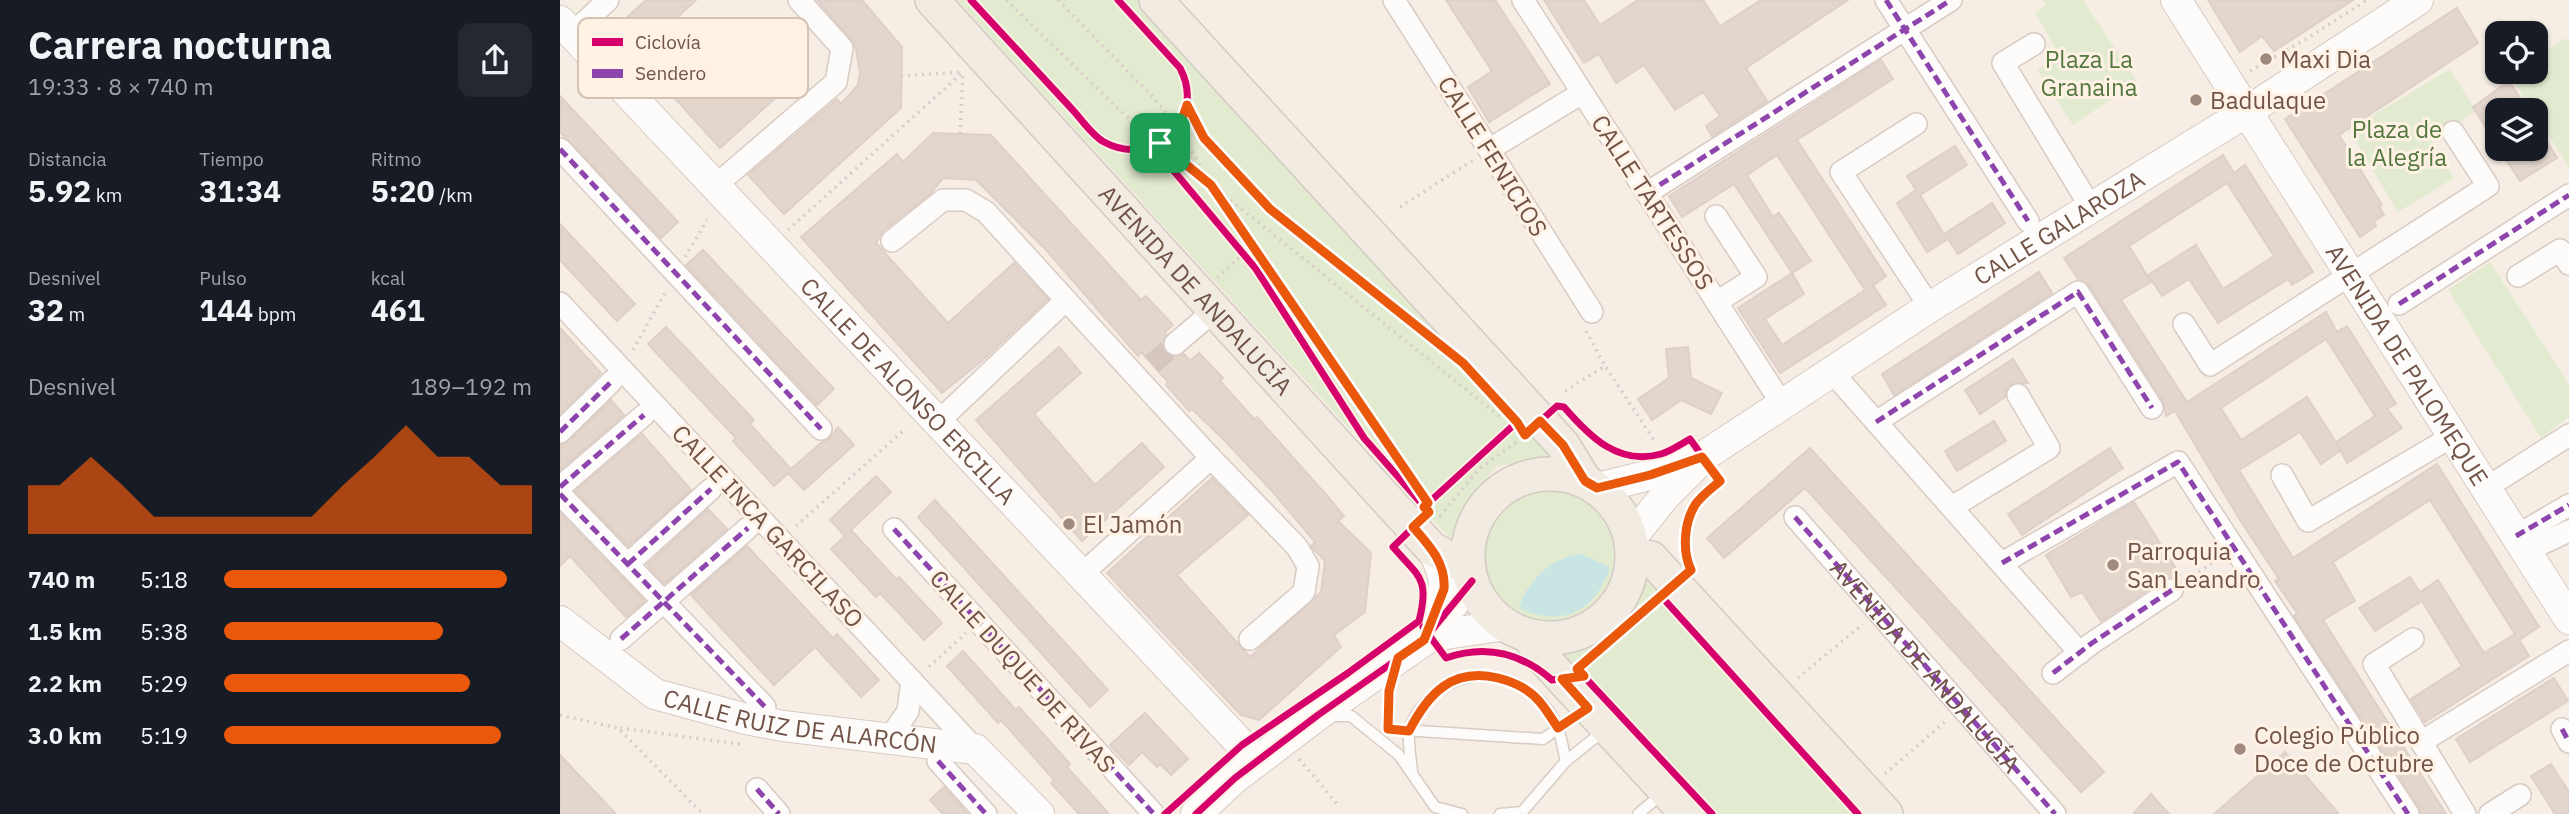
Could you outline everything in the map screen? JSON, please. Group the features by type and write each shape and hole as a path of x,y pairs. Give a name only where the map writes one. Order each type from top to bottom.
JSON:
{"main road":[{"name":"AVENIDA DE ANDALUCÍA","path":"932,0 1425,521 1471,575"},
{"path":"1170,4 1525,428 1563,445 1591,484 1619,510 1632,546 1629,579 1619,602 1601,621 1579,633 1555,639 1518,631"},
{"path":"1591,484 1560,474 1535,475 1512,483 1492,499 1477,519 1469,543 1471,575 1485,606 1518,631 1544,660 1584,688 1676,802"},
{"path":"1632,546 1651,558 1886,814"}],"street":[{"path":"581,18 608,0"},
{"path":"715,186 836,82 842,48 799,0"},
{"name":"CALLE FENICIOS","path":"1394,0 1484,153 1586,317"},
{"name":"CALLE TARTESSOS","path":"1523,0 1782,404"},
{"path":"1886,0 2028,221"},
{"path":"1647,194 1951,0"},
{"name":"AVENIDA DE PALOMEQUE","path":"2176,0 2569,619"},
{"name":"CALLE GALAROZA","path":"1632,546 1665,496 1702,457 1930,307 2248,111 2418,0"},
{"name":"CALLE DE ALONSO ERCILLA","path":"565,29 578,43"},
{"path":"2034,44 2003,63 2090,206"},
{"path":"1484,153 1582,93"},
{"name":"CALLE DE ALONSO ERCILLA","path":"631,98 1257,761"},
{"path":"1916,124 1841,172 1930,307"},
{"path":"2184,324 2210,365 2488,186 2453,132"},
{"path":"560,149 821,429"},
{"path":"2399,304 2569,195"},
{"path":"892,241 943,200 966,200 986,212 1066,300 1144,370 1211,457 1297,547 1307,566 1304,592 1250,639"},
{"path":"1716,216 1756,277 1717,302"},
{"path":"2518,276 2560,250 2569,264"},
{"path":"1876,422 2078,292 2152,408"},
{"path":"1175,344 1212,297"},
{"path":"938,422 1066,300"},
{"name":"CALLE INCA GARCILASO","path":"560,303 920,674 975,749"},
{"path":"1832,372 2080,653"},
{"path":"560,432 612,381"},
{"path":"1952,507 2049,447 2018,395"},
{"path":"560,487 644,415"},
{"path":"2486,488 2569,435"},
{"path":"2282,475 2308,521 2453,436"},
{"path":"1082,574 1211,457"},
{"name":"CALLE GALAROZA","path":"1591,484 1650,475 1702,457"},
{"path":"2001,563 2178,462 2408,814"},
{"path":"628,564 711,489"},
{"path":"560,494 765,707"},
{"path":"2521,543 2569,505"},
{"name":"AVENIDA DE ANDALUCÍA","path":"1795,517 2055,814"},
{"path":"1424,640 1444,589 1444,572 1425,521"},
{"path":"621,639 747,528"},
{"name":"CALLE DUQUE DE RIVAS","path":"894,530 1153,813"},
{"path":"2521,543 2569,531"},
{"path":"1424,640 1471,575"},
{"path":"2053,673 2172,590"},
{"name":"CALLE RUIZ DE ALARCÓN","path":"560,621 655,694 746,719 975,749"},
{"path":"1196,814 1257,761 1424,640 1439,635 1518,631"},
{"path":"2413,639 2374,664 2465,814"},
{"path":"2421,742 2569,651"},
{"path":"889,739 908,711 920,674"},
{"path":"975,749 1039,814"},
{"path":"938,761 986,814"},
{"path":"757,789 779,814"},
{"path":"2490,814 2520,796"}],"lane":[{"path":"1398,658 1389,691 1388,729 1543,739 1558,728 1584,688"},
{"path":"1412,771 1409,731 1422,706 1451,681 1479,676 1517,682 1538,699 1558,728 1566,761"},
{"path":"1500,814 1522,812 1566,761 1584,688"},
{"path":"1318,715 1351,716 1399,755 1435,807 1462,814"},
{"path":"1638,814 1676,802"}],"path":[{"path":"1006,0 1125,115 1169,136 1211,185 1503,419"},
{"path":"1058,0 1152,96 1169,136 1211,185 1425,521"},
{"path":"2247,72 2367,0"},
{"path":"901,76 963,72"},
{"path":"960,134 963,72"},
{"path":"787,231 963,72"},
{"path":"1149,148 1169,136 1184,114"},
{"path":"1400,207 1484,153"},
{"path":"1234,244 1250,262"},
{"path":"1212,297 1243,254"},
{"path":"1586,317 1605,366 1656,443"},
{"path":"1565,391 1605,366"},
{"path":"1425,521 1440,516 1479,469 1522,440 1525,428"},
{"path":"796,526 904,430"},
{"path":"1398,477 1425,521"},
{"path":"1425,521 1438,494"},
{"path":"2172,590 2234,548"},
{"path":"1584,688 1663,600"},
{"path":"1798,678 1878,611"},
{"path":"920,674 978,622"},
{"path":"1885,774 1962,707"},
{"path":"560,715 618,728 741,744 746,737"},
{"path":"618,728 703,814"},
{"path":"1284,741 1339,806"}],"green space":[{"path":"957,0 1140,0 1558,458 1497,466 1469,497 1454,543"},
{"name":"Plaza La Granaina","path":"2043,0 2083,0 2137,82 2073,125 2037,70 2060,56 2035,13 2046,5"},
{"path":"2566,38 2569,42 2569,168 2548,134 2548,98 2524,98 2515,84 2548,84 2548,49"},
{"name":"Plaza de la Alegría","path":"2450,69 2476,111 2431,140 2454,178 2398,212 2349,130"},
{"path":"2490,262 2569,384 2569,417 2541,438 2448,290"},
{"path":"1551,491 1576,496 1598,510 1612,532 1617,557 1612,582 1598,604 1576,618 1551,623 1526,618 1504,604 1490,582 1485,557 1490,532 1504,510 1526,496"},
{"path":"1651,567 1876,814 1705,814 1551,656 1592,646 1617,630 1635,605"}],"water":[{"path":"1581,554 1610,567 1596,595 1587,604 1576,612 1550,617 1519,608 1528,588 1542,572 1561,559"}],"building":[{"path":"646,0 696,0 676,18 626,18"},
{"path":"817,0 862,0 902,47 901,108 784,214 748,175 837,99 841,104 858,85 860,73 855,44"},
{"path":"1446,0 1495,0 1550,84 1489,122 1468,87 1492,71"},
{"path":"1544,0 1584,0 1600,25 1638,0 1703,0 1720,26 1761,0 1848,0 1746,68 1767,101 1712,136 1706,126 1720,116 1703,92 1675,110 1644,65 1616,83 1599,54 1584,63"},
{"path":"2208,0 2353,0 2274,51 2262,36 2240,52"},
{"path":"2457,8 2478,43 2339,135 2382,205 2379,207 2384,215 2374,221 2376,226 2360,237 2285,119"},
{"path":"1881,60 1893,79 1797,140 1886,276 1873,285 1886,305 1780,373 1738,308 1792,273 1734,184 1682,217 1669,196","holes":["1777,155 1865,290 1782,345 1765,319 1804,294 1792,273 1811,261 1779,213 1773,217 1747,175"]},
{"path":"2505,84 2511,84 2520,98 2485,98"},
{"path":"560,96 678,222 661,238 560,132"},
{"path":"675,98 775,98 720,148"},
{"path":"2485,98 2485,126 2473,107"},
{"path":"933,133 991,135 1141,300 1146,296 1173,325 1165,332 1162,346 1166,353 1177,357 1184,354 1190,361 1199,353 1223,378 1220,381 1254,419 1257,417 1344,516 1338,521 1371,553 1365,612 1334,635 1341,647 1259,720 1241,715 1107,573 1212,478 1248,515 1177,575 1250,657 1321,592 1325,561 1311,546 1315,542 1272,491 1192,409 1189,411 1166,385 1168,382 1141,352 1138,356 1047,251 976,180 943,178 930,194 883,231 876,243 948,323 1014,263 1048,299 983,360 942,393 801,237 897,154 903,162"},
{"path":"2548,143 2557,158 2520,181 2507,161 2548,161"},
{"path":"1955,146 1967,165 1920,195 1944,234 1992,203 2005,223 1958,254 1948,239 1927,252 1897,203 1916,190 1907,176"},
{"path":"2223,155 2234,173 2245,165 2313,272 2292,285 2288,279 2218,323 2189,279 2162,296 2148,275 2196,245 2223,289 2274,256 2227,183 2129,246 2151,282 2121,300 2187,402 2326,312 2337,332 2347,326 2396,404 2387,409 2402,428 2347,463 2340,450 2321,464 2300,432 2239,470 2293,558 2437,464 2539,627 2519,640 2529,656 2425,722 2411,699 2462,666 2422,601 2375,631 2359,608 2410,577 2420,592 2438,580 2484,653 2515,634 2430,500 2333,562 2355,601 2323,620 2446,814 2421,814 2294,616 2297,613 2275,581 2279,579 2240,520 2175,411 2166,416 2163,401 2089,285 2078,279 2064,258","holes":["2326,339 2375,416 2336,442 2307,397 2241,440 2221,408"]},
{"path":"560,224 635,304 617,321 560,260"},
{"path":"703,250 834,389 817,405 686,265"},
{"path":"2039,272 2052,293 1894,395 1882,374"},
{"path":"666,327 754,420 750,424 791,469 829,439 838,427 854,445 804,490 788,473 774,486 733,441 736,438 648,344"},
{"path":"560,328 601,373 560,414"},
{"path":"1059,347 1081,373 1034,414 1095,485 1142,443 1164,467 1082,541 976,420"},
{"path":"1688,347 1691,378 1722,393 1711,414 1681,400 1652,420 1638,399 1669,378 1666,349"},
{"path":"2013,359 2028,383 2011,384 2006,389 2005,397 1980,414 1965,390"},
{"path":"611,400 624,415 560,470 560,445 569,441"},
{"path":"1994,421 2006,441 1957,471 1945,451"},
{"path":"642,434 691,490 628,546 575,491"},
{"path":"1810,448 2104,772 2081,792 1805,488 1724,558 1707,538"},
{"path":"2110,448 2123,468 2022,535 2008,514"},
{"path":"876,476 891,492 851,530 896,579 899,577 942,623 924,640 880,593 876,597 831,549 845,536 830,520"},
{"path":"935,500 1108,690 1090,707 918,517"},
{"name":"Parroquia San Leandro","path":"2134,502 2180,575 2165,579 2101,621 2082,592 2071,597 2046,555"},
{"path":"708,509 727,529 664,584 647,565"},
{"path":"560,513 645,601 626,617 570,556 560,566"},
{"path":"747,546 833,638 837,634 879,680 861,697 815,647 774,685 691,595"},
{"path":"963,651 1016,710 1019,707 1070,764 1067,767 1109,814 1079,814 1051,783 1054,780 1001,720 998,723 947,666"},
{"path":"2554,678 2568,701 2470,762 2456,739"},
{"path":"1145,713 1188,759 1171,775 1160,764 1157,767 1142,752 1129,765 1110,745"},
{"path":"2285,752 2339,814 2214,814"},
{"path":"560,755 616,814 560,814"},
{"path":"2551,764 2569,792 2569,814 2555,814 2531,776"},
{"path":"944,787 968,814 943,814 930,800"},
{"path":"2151,794 2169,814 2133,814"}],"tunnel":[{"path":"1152,364 1175,344"}],"marked path":[{"path":"1886,0 2028,221"},
{"path":"1647,193 1951,0"},
{"path":"560,149 821,429"},
{"path":"2399,304 2569,195"},
{"path":"1876,422 2078,292 2152,408"},
{"path":"560,432 612,381"},
{"path":"560,487 644,415"},
{"path":"2002,563 2178,462 2408,814"},
{"path":"628,564 711,489"},
{"path":"560,494 765,707"},
{"path":"2516,536 2569,505"},
{"path":"1795,517 2055,814"},
{"path":"621,639 748,528"},
{"path":"894,529 1153,813"},
{"path":"2053,673 2092,643 2172,590"},
{"path":"2562,729 2569,742"},
{"path":"938,761 986,814"},
{"path":"757,789 779,814"}],"cycle path":[{"path":"971,0 1095,135 1104,142 1123,149 1141,149 1157,144 1171,134 1181,121 1187,105 1187,87 1180,68 1118,0"},
{"path":"1187,105 1204,138 1270,209 1463,363 1517,422 1525,435 1557,406 1564,407 1594,438 1631,456 1661,454 1690,439 1720,481 1697,502 1688,520 1685,546 1691,570 1577,669 1712,814"},
{"path":"1134,150 1173,170 1256,269 1364,438 1429,512 1393,547 1420,579 1423,596 1419,621 1242,745 1165,814"},
{"path":"1424,507 1517,422"},
{"path":"1196,814 1235,778 1318,715 1422,642 1472,581"},
{"path":"1661,596 1858,814"},
{"path":"1423,627 1446,658 1489,652 1515,657 1552,680 1584,676"}],"place":[{"name":"Maxi Dia","path":"2266,59"},
{"name":"Badulaque","path":"2196,100"},
{"name":"El Jamón","path":"1069,524"},
{"name":"Parroquia San Leandro","path":"2113,565"},
{"name":"Colegio Público Doce de Octubre","path":"2240,749"}],"route":[{"path":"1187,105 1204,138 1270,209 1463,363 1517,422 1519,430 1525,435 1540,421 1563,445 1585,481 1597,488 1650,475 1702,457 1720,481 1696,504 1686,529 1685,558 1691,570 1577,669 1584,676 1562,679 1588,708 1558,728 1538,699 1517,682 1488,676 1470,676 1451,681 1435,694 1422,706 1409,731 1388,729 1389,691 1398,658 1423,642 1444,589 1444,572 1433,549 1413,527 1429,512 1424,507 1428,503 1211,185 1160,143 1181,124 1187,105"}]}
